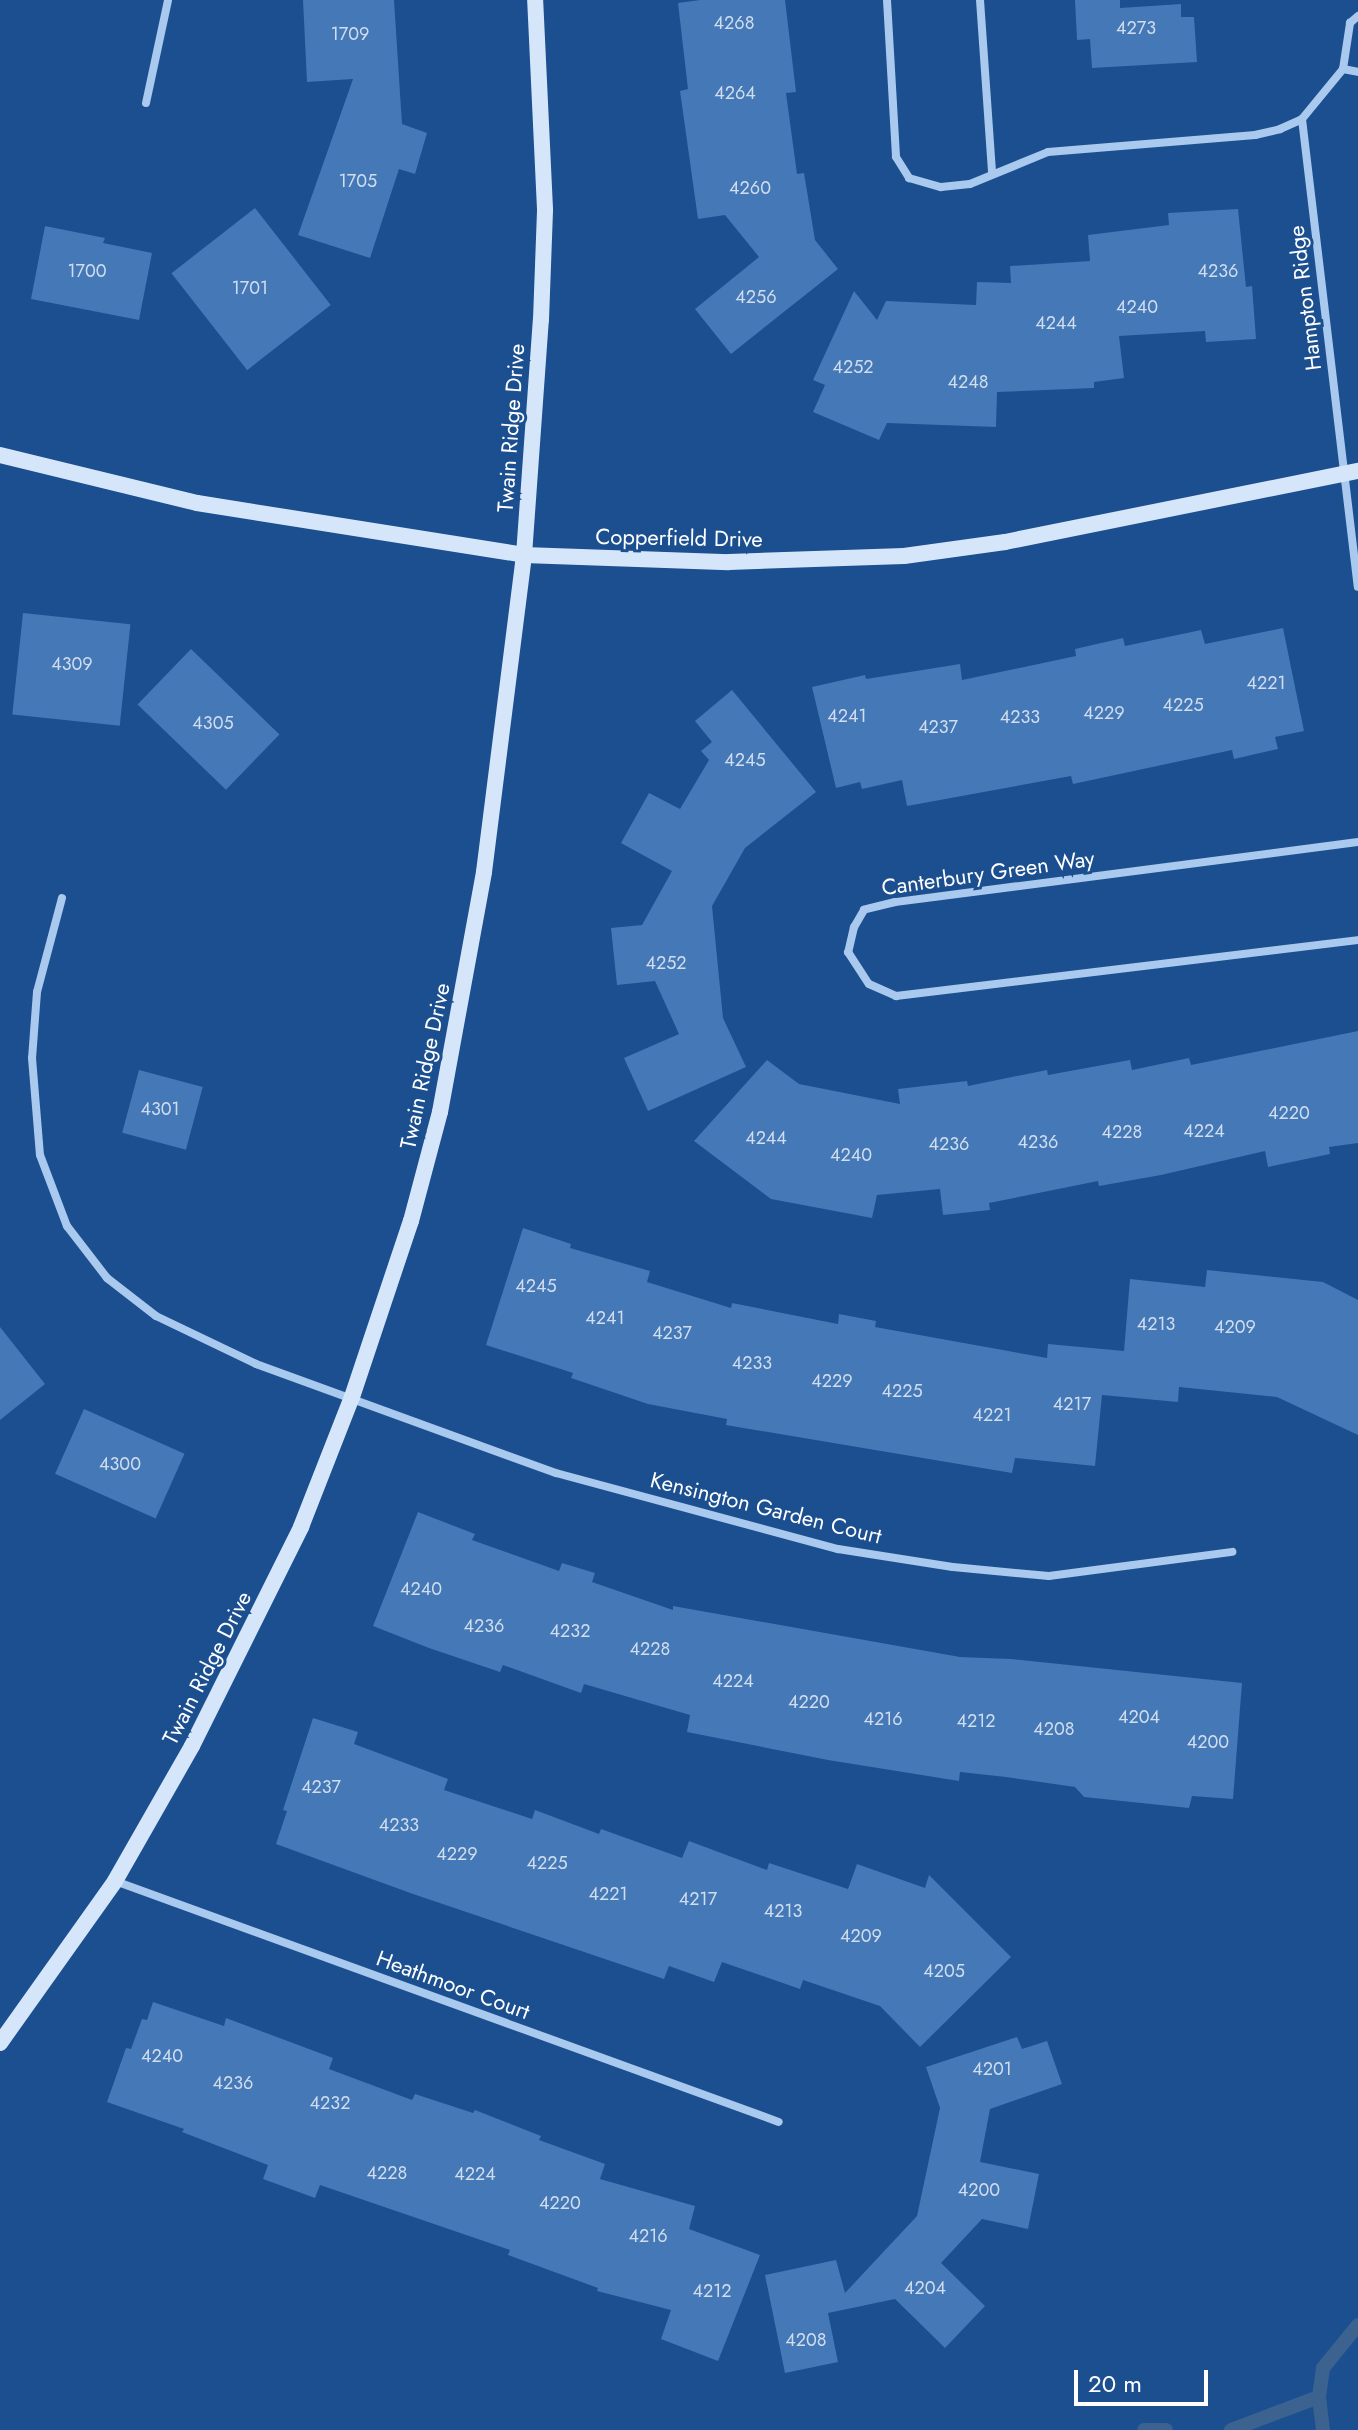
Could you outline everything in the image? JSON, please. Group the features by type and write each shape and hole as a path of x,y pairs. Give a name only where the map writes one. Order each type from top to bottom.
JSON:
{"street":[{"path":"146,103 168,0"},
{"name":"Twain Ridge Drive","path":"0,2043 115,1881 250,1635 301,1527 352,1397 411,1221 440,1112 484,872 524,555 541,320 545,209 535,0"},
{"path":"887,0 896,157 909,178 941,187 970,184 992,172 1048,152 1255,135 1302,119 1343,69 1350,23 1358,16"},
{"path":"980,0 992,172"},
{"path":"1343,69 1358,72"},
{"name":"Hampton Ridge","path":"1302,119 1351,472"},
{"name":"Copperfield Drive","path":"0,455 197,503 524,555 729,562 904,556 1005,542 1351,472"},
{"path":"1351,472 1358,587"},
{"name":"Canterbury Green Way","path":"1358,842 895,902 864,910 854,927 848,952 869,984 896,996 1358,940"},
{"name":"Kensington Garden Court","path":"62,898 37,992 32,1058 40,1155 67,1226 107,1278 156,1316 232,1354 556,1473 838,1549 953,1567 1049,1576 1232,1552"},
{"name":"Heathmoor Court","path":"115,1881 779,2122"}],"building":[{"path":"303,0 394,0 402,124 427,133 415,174 399,169 370,258 298,235 353,79 307,82"},
{"path":"785,0 796,92 786,93 797,174 804,173 815,240 838,269 731,354 695,309 759,257 725,215 698,219 680,91 688,89 678,3"},
{"path":"1075,0 1120,0 1120,8 1181,4 1181,17 1194,17 1197,62 1092,68 1090,39 1077,40"},
{"path":"255,208 331,305 247,370 171,273"},
{"path":"1238,209 1246,287 1252,286 1256,339 1206,342 1205,331 1119,336 1124,378 1094,382 1094,388 997,392 996,427 887,423 879,440 813,412 825,385 813,380 854,291 877,320 886,301 976,305 977,282 1011,283 1010,266 1090,261 1088,235 1169,225 1168,213"},
{"path":"45,226 105,238 103,243 152,253 139,320 31,299"},
{"path":"23,613 130,624 120,726 12,714"},
{"path":"1283,628 1304,731 1275,737 1278,749 1234,759 1232,750 1073,784 1071,776 907,806 902,780 862,789 860,782 836,788 812,687 865,675 866,679 960,664 962,680 1076,656 1075,649 1123,638 1125,646 1201,630 1205,644"},
{"path":"191,649 279,734 226,790 138,704"},
{"path":"732,690 816,792 745,848 712,906 723,1018 746,1067 648,1111 624,1058 679,1034 655,981 617,985 611,928 642,925 672,871 621,843 649,793 680,809 709,760 701,751 712,742 695,721"},
{"path":"1358,1031 1358,1143 1329,1147 1330,1154 1268,1167 1265,1151 1161,1175 1099,1186 1098,1181 989,1203 990,1210 943,1215 940,1189 877,1195 872,1218 771,1199 694,1141 767,1060 799,1084 900,1104 898,1089 967,1081 968,1086 1047,1070 1048,1075 1130,1060 1132,1070 1189,1058 1191,1065"},
{"path":"139,1070 203,1087 186,1150 122,1133"},
{"path":"523,1228 571,1244 570,1248 650,1271 647,1282 731,1308 732,1303 838,1324 839,1314 876,1321 875,1327 1047,1358 1048,1344 1124,1351 1130,1279 1205,1287 1207,1270 1323,1282 1358,1300 1358,1435 1277,1397 1179,1387 1178,1402 1102,1395 1095,1466 1015,1458 1012,1473 726,1425 727,1419 648,1404 571,1378 573,1373 486,1345"},
{"path":"0,1327 45,1384 0,1420"},
{"path":"84,1409 184,1454 156,1519 55,1474"},
{"path":"418,1512 475,1534 472,1540 559,1571 562,1563 595,1573 592,1582 673,1610 673,1606 960,1657 1011,1659 1242,1683 1233,1799 1192,1796 1189,1808 1084,1797 1075,1787 1006,1777 960,1772 959,1781 828,1760 687,1732 690,1715 584,1684 581,1693 503,1665 500,1672 429,1648 373,1626"},
{"path":"313,1718 358,1732 354,1744 448,1779 444,1790 532,1819 535,1810 599,1834 601,1829 682,1858 689,1841 767,1870 769,1863 848,1889 857,1864 925,1888 929,1875 1011,1957 920,2047 880,2006 803,1980 800,1989 722,1962 714,1982 669,1966 664,1979 413,1894 276,1844 287,1811 283,1810"},
{"path":"153,2002 224,2026 226,2018 333,2058 329,2069 412,2100 415,2094 473,2113 475,2110 541,2136 539,2140 605,2164 600,2179 695,2206 689,2229 760,2255 718,2361 661,2339 671,2310 597,2291 598,2288 508,2255 510,2250 320,2185 315,2198 263,2179 268,2165 182,2132 184,2129 107,2102 126,2048 131,2049 142,2019 147,2020"},
{"path":"1017,2037 1022,2049 1047,2041 1062,2084 990,2109 980,2162 1039,2174 1028,2229 982,2219 941,2263 985,2306 945,2348 895,2299 828,2313 838,2362 785,2373 765,2275 836,2260 845,2293 917,2216 940,2108 926,2067"}],"waterway":[{"path":"1323,2430 1319,2397 1323,2368 1358,2325"},
{"path":"1231,2430 1319,2397"},
{"path":"1144,2430 1166,2430"}]}
